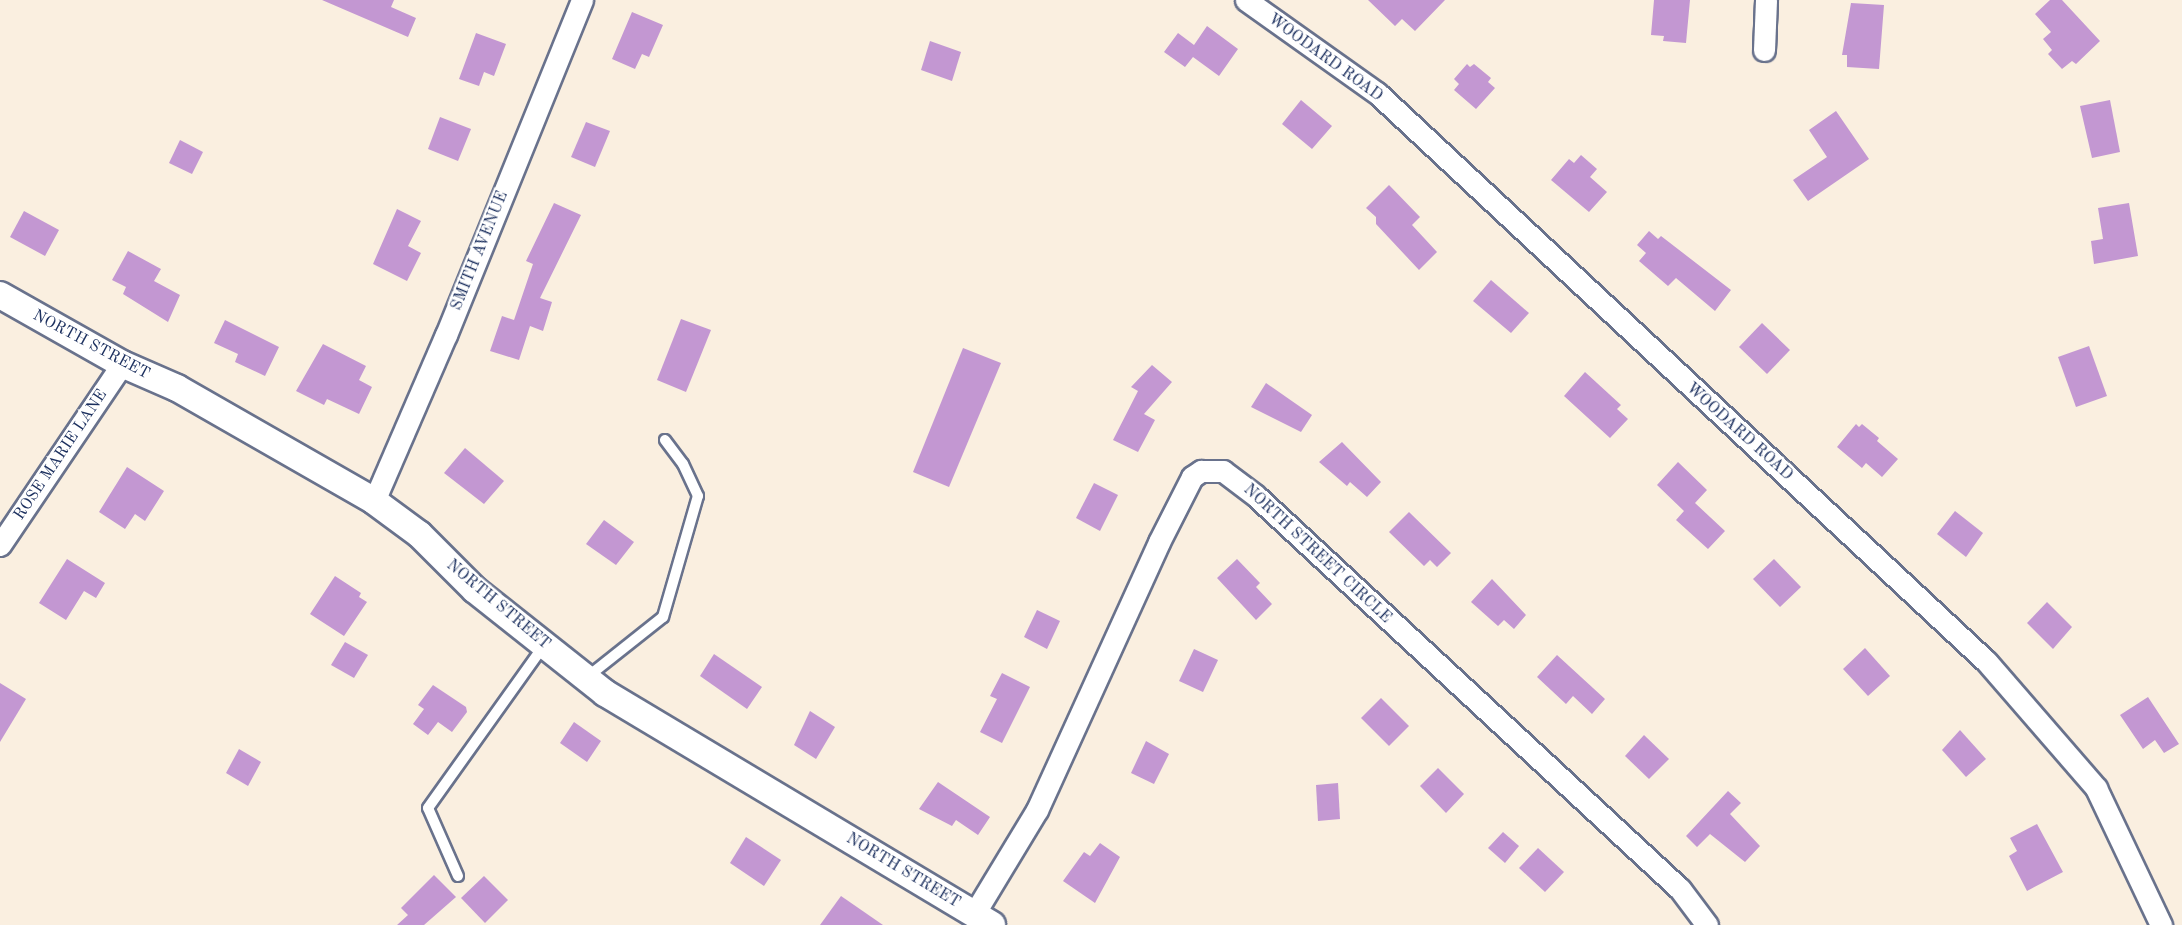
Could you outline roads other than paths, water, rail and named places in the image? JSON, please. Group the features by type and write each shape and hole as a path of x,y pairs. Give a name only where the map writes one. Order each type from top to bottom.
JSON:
{"street":[{"name":"WOODARD ROAD","path":"1245,0 1377,93 1987,662 2096,788 2161,925"},
{"path":"1764,50 1766,0"},
{"name":"SMITH AVENUE","path":"374,501 446,335 578,1"},
{"name":"NORTH STREET","path":"0,295 122,364 177,388 374,501 419,534 475,590 545,643 586,678 983,919"},
{"name":"ROSE MARIE LANE","path":"0,545 122,364"},
{"name":"NORTH STREET CIRCLE","path":"983,919 1037,810 1159,542 1192,477 1201,471 1223,471 1257,496 1680,889 1707,925"}],"lane":[{"path":"586,678 663,617 698,496 683,464 665,440"},
{"path":"458,876 428,808 545,643"}]}
